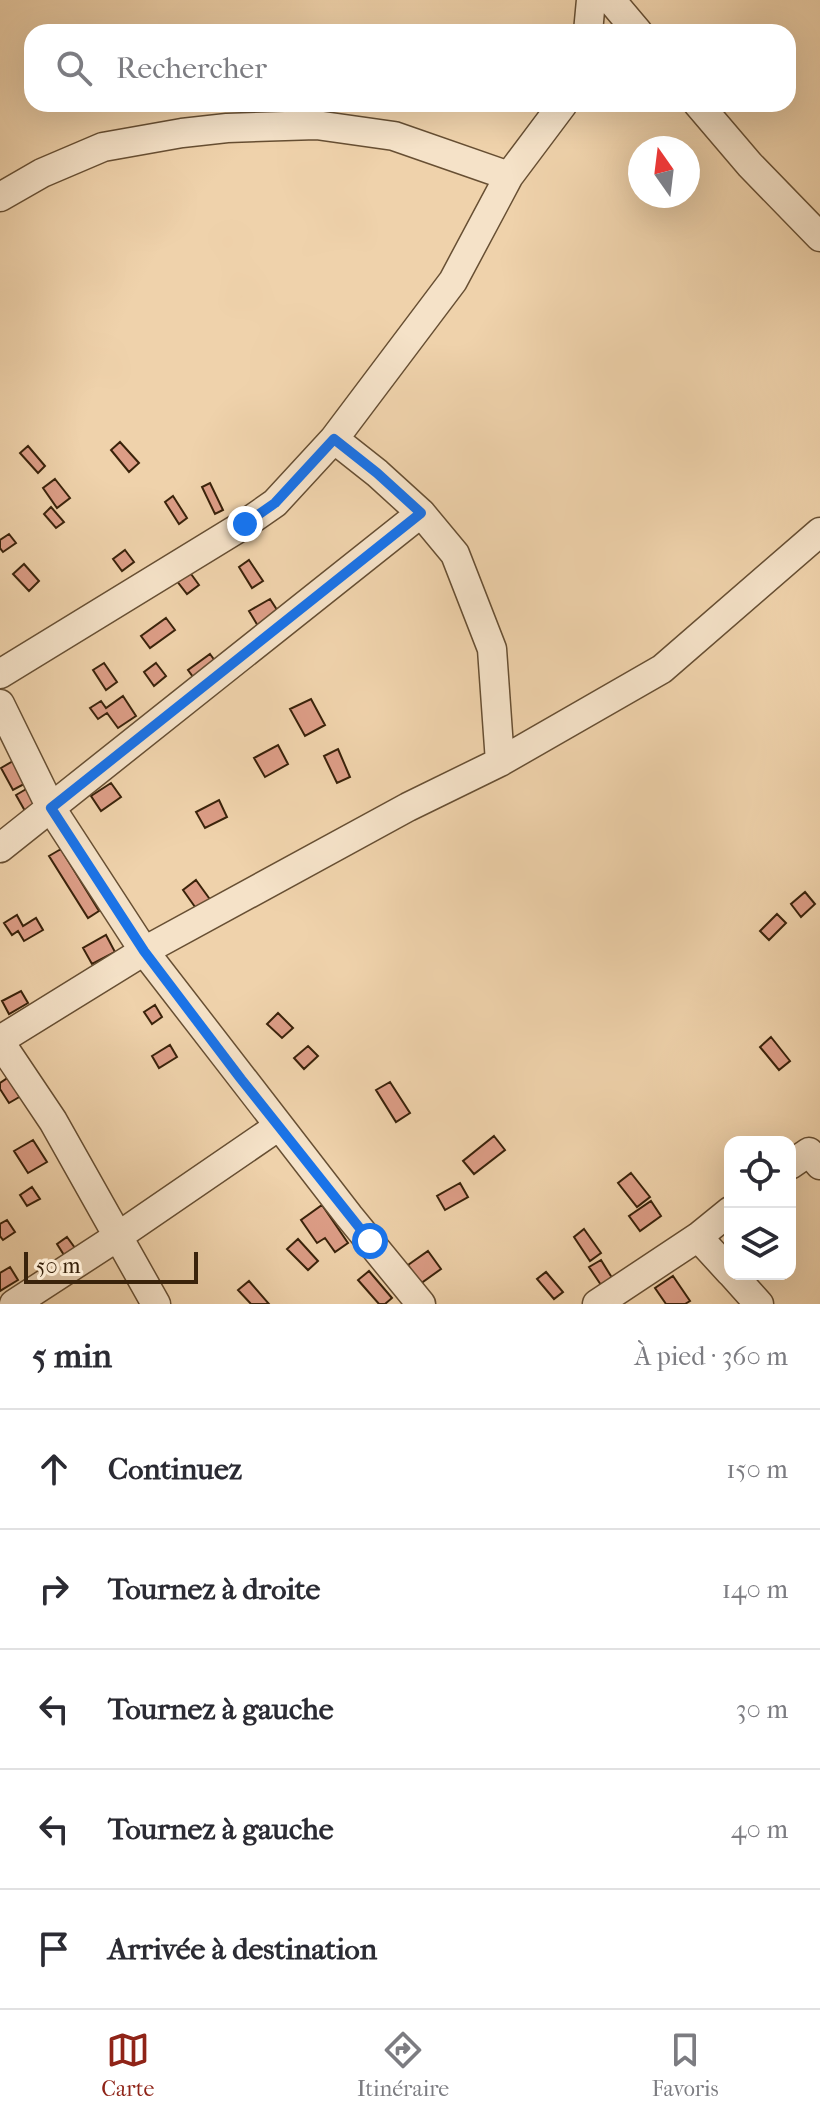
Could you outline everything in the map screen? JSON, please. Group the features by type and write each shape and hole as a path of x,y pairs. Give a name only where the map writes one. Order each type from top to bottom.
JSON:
{"street":[{"path":"589,24 591,0"},
{"path":"611,0 631,24"},
{"path":"0,674 275,503 334,439 453,281 509,176 557,112"},
{"path":"705,112 750,165 820,237"},
{"path":"0,197 42,173 103,147 227,128 316,125 394,136 509,176"},
{"path":"334,439 421,513 455,554 492,649 500,762"},
{"path":"0,848 421,513"},
{"path":"156,1304 53,1121 0,1041 144,951 408,807 500,762 662,669 820,532"},
{"path":"0,704 51,808 144,951 414,1302"},
{"path":"14,1304 279,1126"},
{"path":"597,1304 698,1237 724,1216"},
{"path":"698,1237 724,1265"},
{"path":"737,1280 759,1304"}],"building":[{"path":"120,442 139,463 129,472 111,450"},
{"path":"28,446 45,466 38,473 20,453"},
{"path":"55,479 70,498 57,508 43,488"},
{"path":"210,483 223,510 215,514 202,487"},
{"path":"173,496 187,518 179,524 165,502"},
{"path":"51,507 64,522 56,528 44,514"},
{"path":"9,534 16,543 3,552 0,540"},
{"path":"125,550 134,562 122,571 113,559"},
{"path":"249,560 263,581 252,588 239,567"},
{"path":"24,564 39,581 29,591 13,574"},
{"path":"186,567 199,585 187,594 173,576"},
{"path":"270,599 279,613 258,626 249,611"},
{"path":"166,618 175,630 150,648 141,636"},
{"path":"210,654 218,665 196,681 188,670"},
{"path":"104,663 117,682 106,690 93,670"},
{"path":"156,663 166,676 154,686 144,672"},
{"path":"123,696 136,716 118,728 107,713 98,719 90,708 101,701 106,708"},
{"path":"311,699 325,725 305,736 290,709"},
{"path":"278,745 288,764 265,777 254,758"},
{"path":"338,749 350,777 337,783 324,756"},
{"path":"13,761 26,783 13,790 1,768"},
{"path":"111,783 121,797 101,811 91,796"},
{"path":"28,788 41,810 29,818 16,795"},
{"path":"219,800 227,817 205,828 196,812"},
{"path":"61,849 99,911 88,918 49,856"},
{"path":"196,880 214,905 200,914 183,890"},
{"path":"805,892 815,904 801,917 791,904"},
{"path":"777,914 786,923 769,940 760,931"},
{"path":"17,915 23,926 36,918 43,930 24,941 18,931 12,935 4,923"},
{"path":"106,935 115,952 92,964 83,948"},
{"path":"21,991 28,1003 9,1014 2,1001"},
{"path":"155,1005 162,1017 152,1024 144,1012"},
{"path":"278,1013 293,1028 282,1038 267,1024"},
{"path":"771,1037 790,1061 779,1070 760,1047"},
{"path":"170,1045 177,1057 159,1068 152,1056"},
{"path":"308,1046 318,1056 304,1069 294,1058"},
{"path":"9,1077 21,1096 9,1103 0,1089 0,1083"},
{"path":"390,1082 410,1113 396,1122 376,1090"},
{"path":"494,1136 505,1150 474,1174 463,1161"},
{"path":"33,1140 47,1162 28,1173 14,1151"},
{"path":"631,1173 650,1197 637,1207 618,1183"},
{"path":"460,1183 468,1197 445,1210 437,1196"},
{"path":"32,1187 40,1199 27,1206 20,1195"},
{"path":"651,1201 661,1216 640,1231 629,1216"},
{"path":"322,1205 348,1243 335,1252 325,1238 317,1243 301,1220"},
{"path":"7,1220 15,1232 3,1240 0,1224"},
{"path":"584,1229 601,1253 590,1261 574,1237"},
{"path":"67,1237 75,1248 64,1255 57,1244"},
{"path":"298,1239 318,1261 308,1270 287,1249"},
{"path":"428,1251 441,1269 420,1284 408,1265"},
{"path":"601,1260 614,1281 603,1288 589,1267"},
{"path":"10,1267 18,1280 0,1291 0,1273"},
{"path":"369,1271 392,1298 385,1304 379,1304 358,1280"},
{"path":"546,1272 563,1292 554,1299 537,1279"},
{"path":"673,1276 690,1301 685,1304 666,1304 655,1288"},
{"path":"249,1281 269,1304 251,1304 238,1290"}],"route":[{"path":"245,524 275,503 334,439 421,513 51,808 144,951 370,1241"}]}
